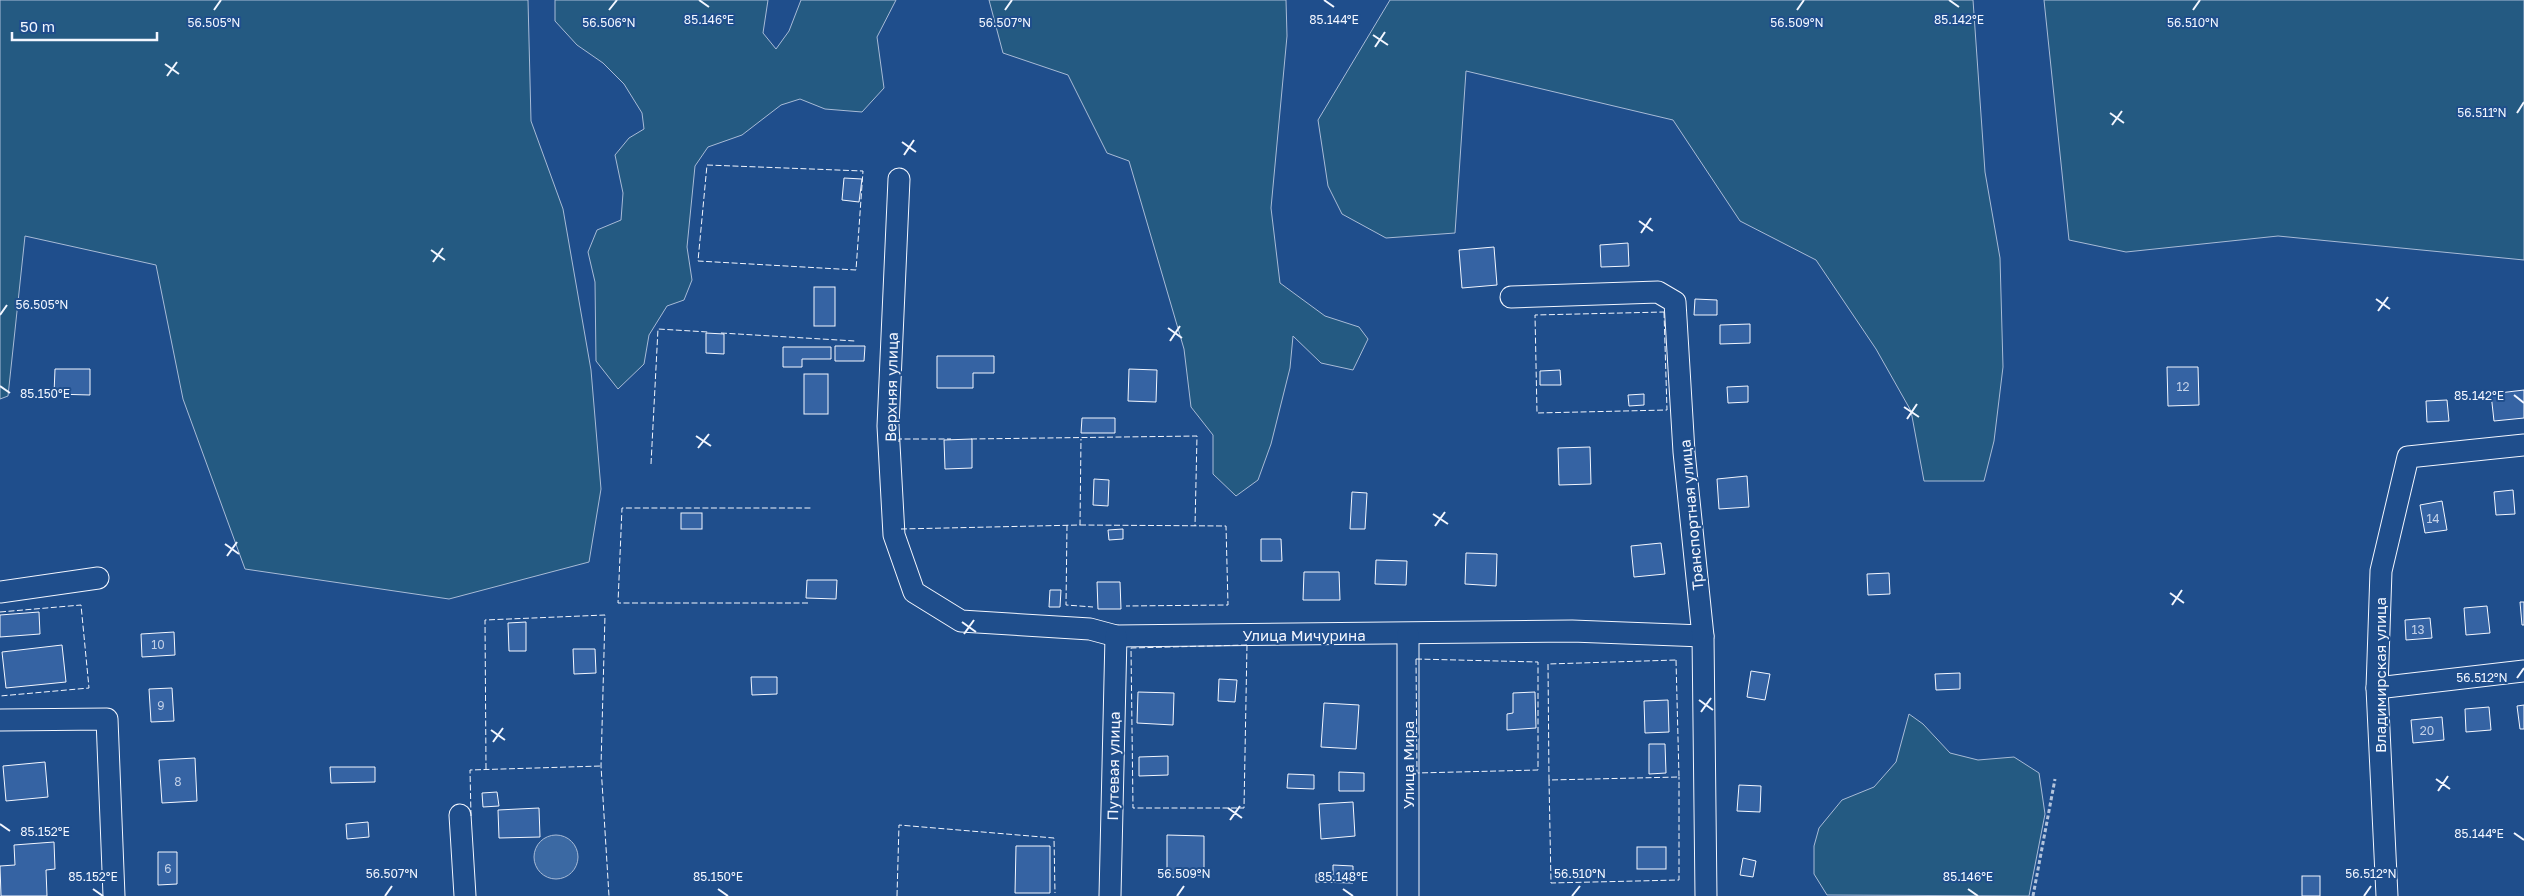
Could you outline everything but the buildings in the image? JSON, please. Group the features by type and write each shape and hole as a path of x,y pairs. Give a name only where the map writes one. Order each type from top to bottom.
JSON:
{"street":[{"name":"Верхняя улица","path":"899,179 888,426 894,535 914,592"},
{"name":"Транспортная улица","path":"1511,297 1658,292 1675,302 1684,452 1702,636 1706,896"},
{"name":"Владимирская улица","path":"2386,896 2377,688 2381,571 2408,457 2524,446"},
{"path":"0,592 98,578"},
{"name":"Улица Мичурина","path":"914,592 961,620 1090,628 1116,636 1572,632 1702,636"},
{"name":"Улица Мира","path":"1408,634 1408,896"},
{"name":"Путевая улица","path":"1110,896 1116,636"},
{"path":"2377,688 2524,671"},
{"path":"0,720 107,719 114,896"},
{"path":"460,815 465,896"}],"path":[{"path":"2033,896 2055,779"}],"shaded area":[{"path":"0,0 528,0 531,121 563,209 591,370 601,489 589,562 449,599 245,569 183,399 156,265 25,236 8,396 0,399"},
{"path":"555,0 768,0 763,33 776,49 789,31 801,0 896,0 877,37 884,88 862,112 825,109 800,99 781,105 742,135 708,147 695,166 687,247 692,280 684,300 667,306 649,335 644,364 618,389 596,361 595,282 588,252 597,230 621,220 623,193 615,155 629,138 644,129 642,113 624,84 603,63 577,45 555,21"},
{"path":"989,0 1286,0 1287,36 1271,208 1280,283 1325,316 1359,327 1368,339 1353,370 1321,363 1293,336 1290,368 1271,444 1258,480 1236,496 1213,474 1213,435 1191,407 1184,349 1129,161 1107,153 1068,75 1003,53"},
{"path":"1390,0 1973,0 1985,172 2000,258 2003,367 1994,441 1984,481 1924,481 1911,411 1876,349 1816,260 1740,221 1673,120 1466,71 1455,233 1386,238 1342,214 1328,186 1318,120"},
{"path":"2044,0 2524,0 2524,260 2278,236 2126,252 2069,240"},
{"path":"1909,714 1923,724 1950,753 1978,760 2014,757 2039,773 2045,814 2029,896 1827,895 1814,874 1814,846 1819,828 1842,800 1874,787 1896,762"},
{"path":"560,835 572,841 577,848 577,866 572,873 565,878 552,879 544,876 537,869 534,853 537,845 544,838"}],"fence":[{"path":"707,165 863,171 856,270 698,261 707,165"},
{"path":"1664,312 1667,410 1537,413 1535,315 1664,312"},
{"path":"651,464 658,329 708,332"},
{"path":"721,333 855,341"},
{"path":"971,439 1197,436 1195,526"},
{"path":"899,442 899,439 951,439"},
{"path":"901,529 1080,525 1081,439"},
{"path":"808,603 618,603 622,508 812,508"},
{"path":"1067,525 1066,605 1093,607"},
{"path":"1080,525 1226,526 1228,605 1126,606"},
{"path":"0,612 81,605 89,688 0,696"},
{"path":"486,769 485,620 605,615 601,766 609,896"},
{"path":"1247,645 1244,808 1133,808 1131,648 1247,645"},
{"path":"1416,659 1538,662 1538,770 1417,773 1416,659"},
{"path":"1676,660 1679,777 1549,780 1548,664 1676,660"},
{"path":"471,816 470,770 601,766"},
{"path":"1549,780 1551,883 1679,880 1679,777"},
{"path":"897,896 899,825 1054,838 1055,893"}]}
